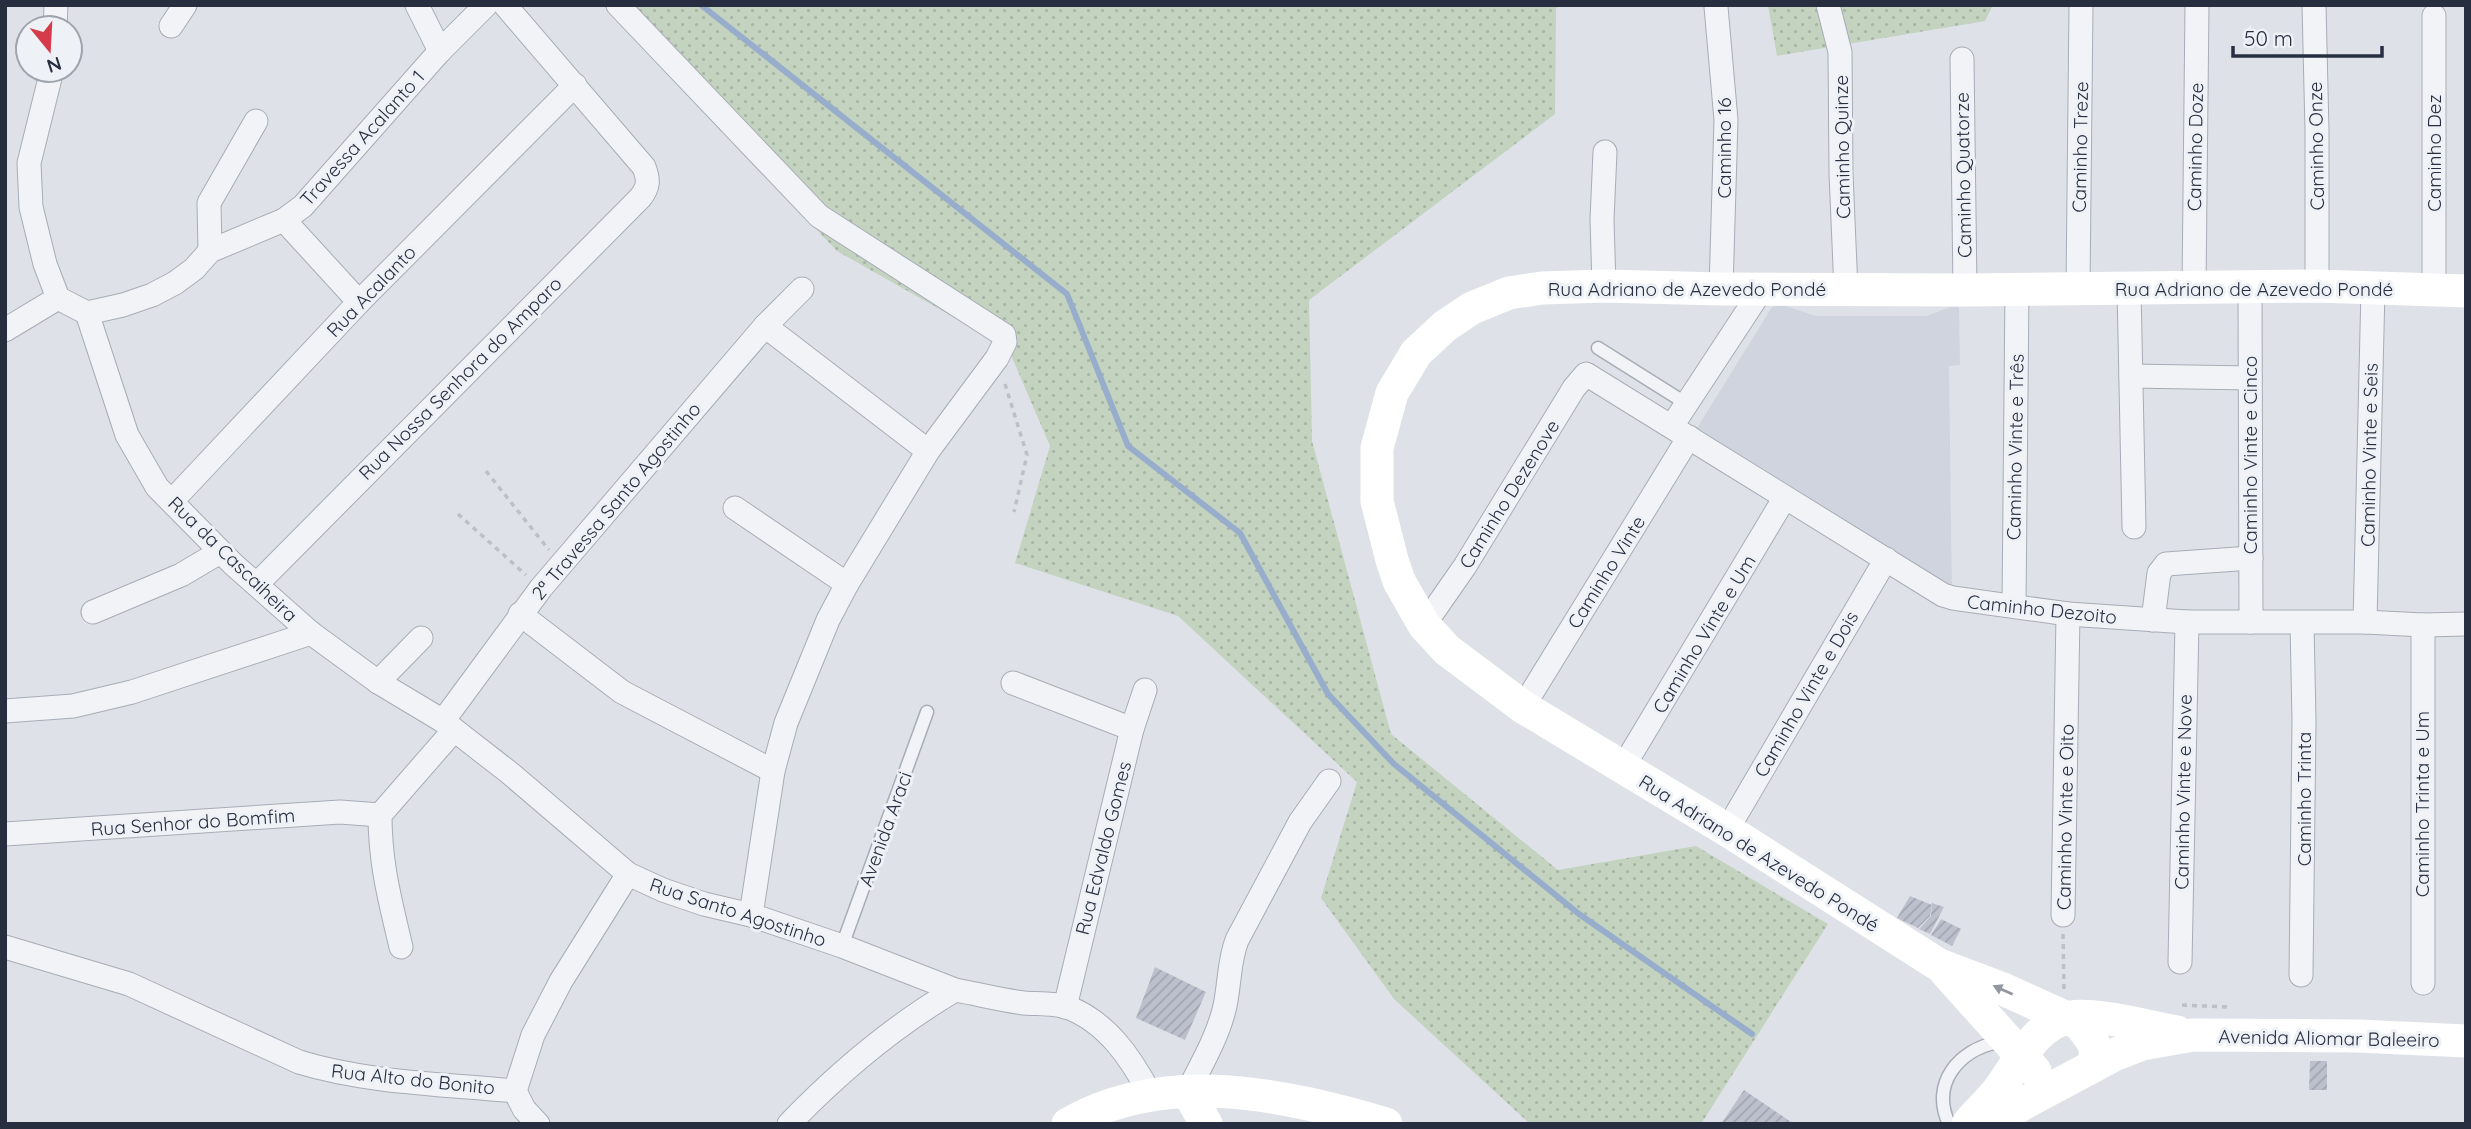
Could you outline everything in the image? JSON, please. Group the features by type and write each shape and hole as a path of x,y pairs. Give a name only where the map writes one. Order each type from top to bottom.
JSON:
{"street":[{"path":"171,26 185,5"},
{"path":"417,5 440,51"},
{"name":"Travessa Acalanto 1","path":"359,302 284,220 320,189 440,51 486,5"},
{"path":"505,5 575,85"},
{"path":"618,5 819,216 997,328 1004,335 997,358 928,451 828,620 786,723 773,771 751,915"},
{"name":"Caminho Quinze","path":"1828,5 1840,52 1846,290"},
{"name":"Caminho Treze","path":"2078,288 2081,5"},
{"name":"Caminho Doze","path":"2194,288 2197,5"},
{"name":"Caminho Onze","path":"2314,5 2317,286"},
{"name":"Caminho 16","path":"1716,7 1726,120 1720,289"},
{"name":"Caminho Dez","path":"2434,16 2450,290"},
{"name":"Caminho Quatorze","path":"1962,60 1965,290"},
{"path":"49,84 29,163 30,196 45,264 58,298 88,313 152,295 185,276 210,251 284,220"},
{"name":"Rua Nossa Senhora do Amparo","path":"257,584 640,198 648,186 644,167 575,85"},
{"name":"Rua Acalanto","path":"173,501 359,302 575,85"},
{"path":"210,251 209,203 256,121"},
{"path":"1604,286 1602,219 1605,152"},
{"name":"Rua Adriano de Azevedo Pondé","path":"2093,1066 2096,1052 2087,1032 2080,1024 2003,989 1939,965 1727,830 1523,707 1447,650 1424,625 1399,581 1377,501 1377,448 1392,393 1416,353 1445,326 1472,308 1509,293 1542,288 1604,286 1965,290 2317,286 2450,290"},
{"name":"Caminho Vinte e Cinco","path":"2249,287 2251,622"},
{"name":"Caminho Vinte e Três","path":"2014,606 2017,288"},
{"name":"2ª Travessa Santo Agostinho","path":"448,726 520,614 541,588 765,326 802,289"},
{"name":"Caminho Vinte","path":"1523,707 1681,431 1687,404 1762,289"},
{"path":"2129,289 2134,527"},
{"name":"Caminho Vinte e Seis","path":"2365,622 2373,289"},
{"path":"5,330 58,298"},
{"name":"Rua da Cascaiheira","path":"88,313 127,435 157,487 220,552 311,633 378,682 448,726"},
{"path":"765,326 928,451"},
{"name":"Caminho Dezenove","path":"1424,625 1478,547 1583,376 1586,374 1597,380"},
{"path":"2131,376 2250,378"},
{"name":"Caminho Dezoito","path":"1597,380 1784,499 1943,595 1970,602 2068,614 2186,622 2466,624"},
{"name":"Caminho Vinte e Um","path":"1622,769 1784,499"},
{"path":"735,508 847,584"},
{"path":"93,612 181,575 220,552"},
{"path":"2153,620 2158,573 2166,564 2251,558"},
{"name":"Caminho Vinte e Dois","path":"1727,830 1885,559"},
{"path":"520,614 622,692 773,771"},
{"name":"Caminho Vinte e Oito","path":"2063,915 2068,614"},
{"name":"Caminho Vinte e Nove","path":"2180,962 2186,622"},
{"name":"Caminho Trinta","path":"2301,975 2304,774 2302,623"},
{"name":"Caminho Trinta e Um","path":"2423,625 2423,984"},
{"path":"5,711 73,706 132,691 311,633"},
{"path":"378,682 421,638"},
{"path":"1013,683 1132,729"},
{"name":"Rua Edvaldo Gomes","path":"1065,1007 1132,729 1145,690"},
{"path":"401,947 383,871 380,815 448,726"},
{"name":"Rua Santo Agostinho","path":"448,726 511,774 628,874 663,890 704,904 751,915 842,946 955,990 1065,1007"},
{"path":"1188,1091 1224,1013 1230,984 1231,955 1237,940 1300,822 1329,781"},
{"name":"Rua Senhor do Bomfim","path":"5,834 340,812 380,815"},
{"name":"Rua Alto do Bonito","path":"5,947 129,984 299,1062 323,1069 362,1076 515,1091 533,1035 555,992 628,874"},
{"name":"Rua Adriano de Azevedo Pondé","path":"1939,965 1966,992 2005,1042 2041,1075 2063,1082"},
{"path":"789,1124 880,1041 921,1010 955,990"},
{"path":"1065,1007 1086,1018 1122,1048 1150,1094"},
{"name":"Avenida Aliomar Baleeiro","path":"1994,1108 2005,1042 2033,1040 2048,1028 2072,1017 2107,1019 2193,1035 2358,1036 2466,1041"},
{"name":"Avenida Aliomar Baleeiro","path":"1968,1124 1994,1108 2063,1082 2116,1054 2142,1044 2193,1035"},
{"path":"515,1091 524,1109 538,1124"},
{"path":"1188,1091 1206,1124"},
{"path":"1068,1124 1105,1105 1150,1094 1188,1091 1267,1096 1334,1109 1386,1124"}],"lane":[{"path":"1598,348 1687,404"},
{"name":"Avenida Araci","path":"842,946 927,712"},
{"path":"1949,1124 1942,1096 1951,1072 1967,1054 1981,1046 2005,1042"}],"path":[{"path":"997,358 1027,455 1014,512"},
{"path":"486,471 561,565"},
{"path":"458,514 541,588"},
{"name":"Caminho Vinte e Oito","path":"2063,915 2064,1019"}],"shaded area":[{"path":"1783,305 1816,316 1926,316 1950,307 1959,307 1960,365 1949,366 1952,596 1692,436 1772,307"}],"green space":[{"path":"603,5 1561,5 1556,8 1555,114 1309,300 1312,441 1391,734 1558,870 1696,846 1828,924 1701,1124 1530,1124 1394,999 1321,898 1357,782 1178,616 1015,563 1050,446 1008,348 837,251"},
{"path":"1768,5 1993,5 1985,21 1777,56"}],"building":[{"path":"1910,896 1932,905 1930,916 1918,928 1897,918"},
{"path":"1932,903 1944,907 1930,934 1919,929 1931,916"},
{"path":"1941,919 1961,929 1952,946 1931,935"},
{"path":"1155,967 1206,992 1185,1040 1136,1018"},
{"path":"2310,1061 2327,1061 2327,1090 2309,1090"},
{"path":"1744,1090 1794,1124 1721,1124"}],"waterway":[{"path":"701,5 1067,294 1128,446 1240,533 1328,694 1394,764 1579,914 1752,1034"}]}
